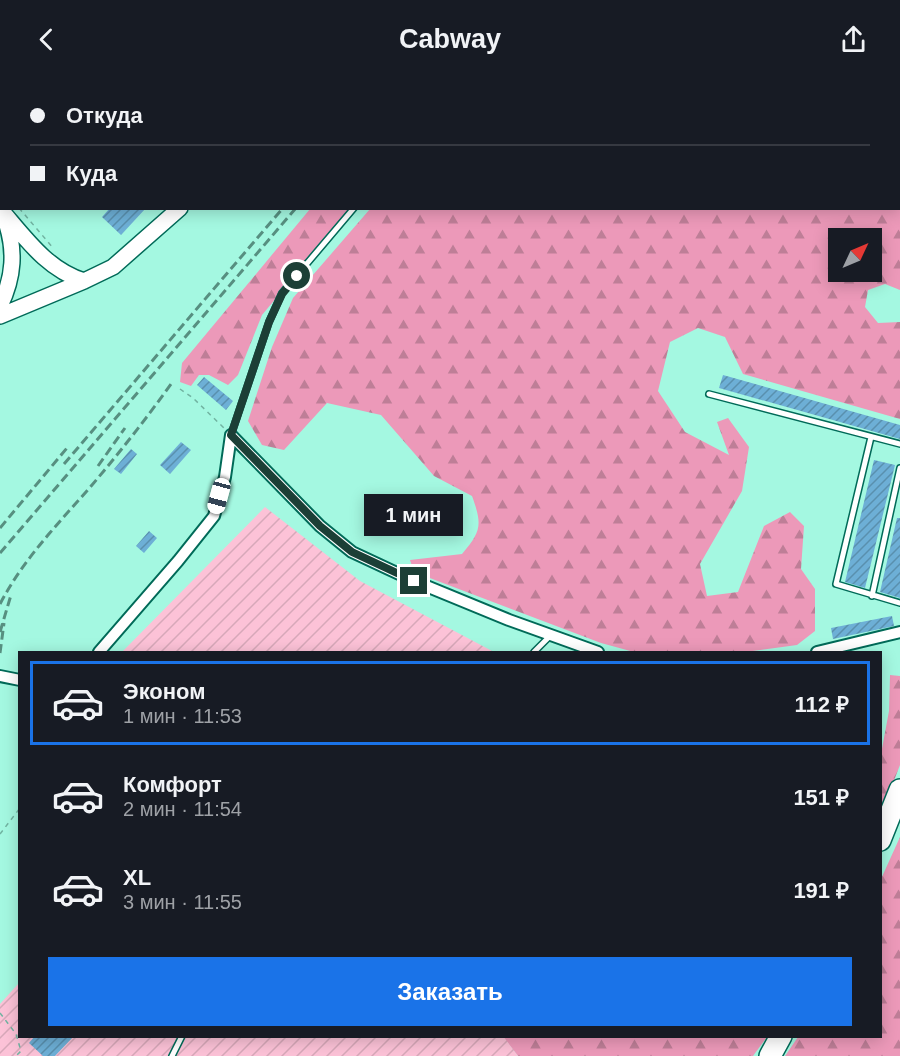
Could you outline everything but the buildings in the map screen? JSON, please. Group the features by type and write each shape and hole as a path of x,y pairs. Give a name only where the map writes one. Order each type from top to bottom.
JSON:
{"highway":[{"path":"882,835 900,790"},
{"path":"770,1056 780,1038"}],"street":[{"path":"1,210 45,260 70,277 84,281"},
{"path":"0,306 7,292 13,264 9,230 1,210"},
{"path":"0,316 112,267 178,210"},
{"path":"231,435 320,526 352,552 414,581 508,620 594,651"},
{"path":"100,651 214,516 225,477 231,435"},
{"path":"829,651 900,632"},
{"path":"0,676 18,680"}],"lane":[{"path":"231,435 269,322 282,294 352,210"},
{"path":"709,394 900,444"},
{"path":"871,437 837,584 900,603"},
{"path":"872,596 900,468"},
{"path":"535,651 551,635"},
{"path":"172,1056 181,1038"}],"path":[{"path":"21,210 58,254"},
{"path":"180,389 193,398 231,435"},
{"path":"0,834 18,811"},
{"path":"0,1013 16,1034 21,1051 16,1056"}],"green space":[{"path":"309,210 350,210 262,315 238,375 228,385 209,375 199,375 191,386 180,382 182,363"},
{"path":"369,210 900,210 900,290 885,284 868,290 865,307 878,323 900,322 900,419 743,374 725,337 698,328 670,342 658,391 685,432 729,455 717,422 728,418 749,447 742,491 700,564 707,596 738,592 764,526 790,512 804,526 801,569 815,589 815,631 797,645 752,651 630,651 601,643 414,572 410,560 462,554 477,533 479,521 472,496 434,476 381,415 327,403 284,450 262,445 248,421 272,347 293,298"},
{"path":"890,675 900,676 900,765 882,811 882,749 889,711"},
{"path":"900,837 900,1056 785,1056 797,1038 882,1038 882,877"},
{"path":"504,1038 766,1038 753,1056 518,1056"}],"shaded area":[{"path":"265,507 360,581 492,651 123,651"},
{"path":"18,984 18,1038 504,1038 518,1056 0,1056 0,1004"}],"railway":[{"path":"64,464 281,210"},
{"path":"0,553 294,210"},
{"path":"0,604 31,556 113,460 171,384"},
{"path":"98,466 125,428"},
{"path":"0,528 67,448"},
{"path":"0,632 11,595"},
{"path":"0,653 4,623"}],"route":[{"path":"297,276 282,294 269,322 231,435 320,526 352,552 414,581"}]}
